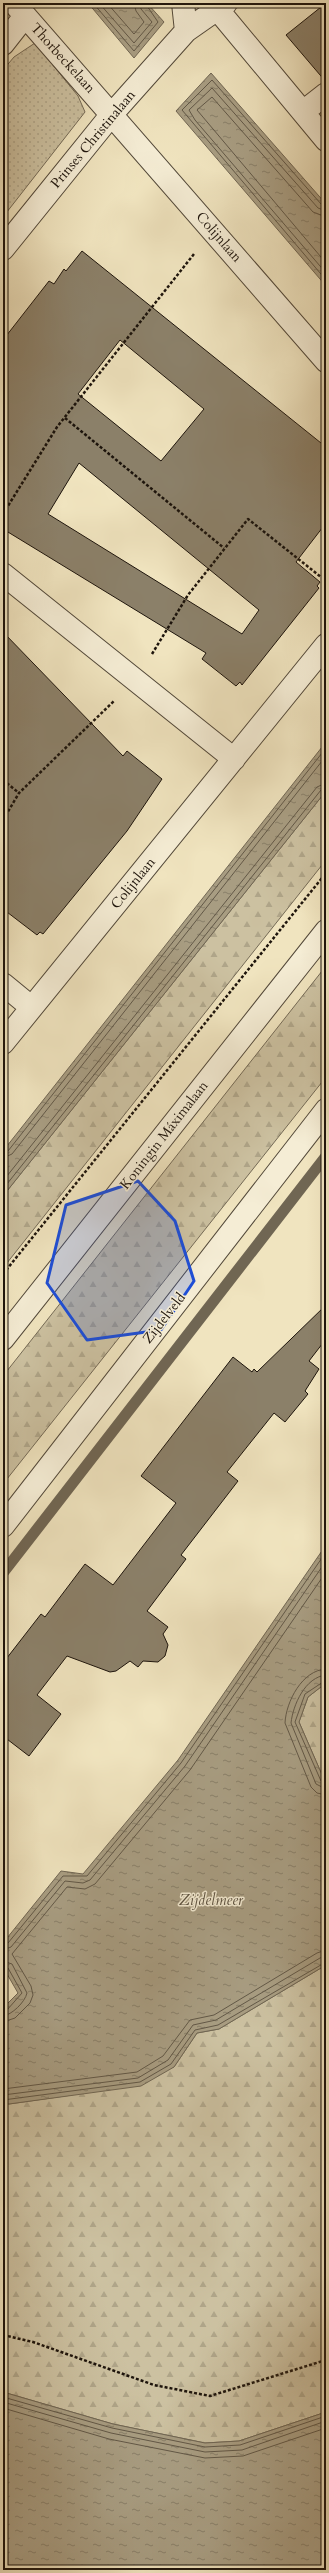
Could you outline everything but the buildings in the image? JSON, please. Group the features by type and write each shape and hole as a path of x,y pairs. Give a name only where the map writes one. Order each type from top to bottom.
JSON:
{"street":[{"path":"183,3 186,31"},
{"path":"222,7 326,140"},
{"name":"Prinses Christinalaan","path":"3,249 112,114 186,31 222,7"},
{"path":"3,44 19,10"},
{"name":"Thorbeckelaan","path":"19,10 112,114"},
{"path":"303,112 326,94"},
{"name":"Colijnlaan","path":"112,114 326,361"},
{"path":"3,574 234,759"},
{"name":"Colijnlaan","path":"3,1043 326,645"},
{"name":"Koningin Máximalaan","path":"3,1339 326,931"},
{"path":"3,984 31,1007"},
{"name":"Zijdelveld","path":"3,1526 326,1110"}],"path":[{"path":"3,514 65,418 213,230"},
{"path":"65,418 224,548"},
{"path":"3,820 19,793 136,680 188,595 248,519 326,581"},
{"path":"3,780 19,793"},
{"path":"3,1274 326,873"},
{"path":"3,2335 33,2342 154,2385 210,2396 326,2360"}],"highlighted area":[{"path":"138,1181 175,1221 194,1281 161,1330 87,1340 47,1283 66,1205"}],"green space":[{"path":"35,43 78,96 85,112 3,217 3,70 14,57"},
{"path":"326,791 326,860 3,1268 3,1196"},
{"path":"326,966 326,1077 3,1484 3,1376"},
{"path":"326,1683 326,1784 299,1722 308,1697"},
{"path":"326,1965 326,2412 239,2441 205,2443 113,2424 3,2392 3,2103 9,2104 72,2095 174,2067 197,2033 219,2029"}],"water":[{"path":"88,3 147,3 164,22 134,58"},
{"path":"211,73 326,204 326,286 176,111"},
{"path":"326,742 326,791 3,1196 3,1151"},
{"name":"Zijdelmeer","path":"326,1545 326,1683 308,1697 299,1722 326,1784 326,1965 219,2029 197,2033 174,2067 141,2086 9,2104 3,2103 3,2008 18,1993 3,1967 3,1943 61,1871 83,1874 178,1760"},
{"path":"3,2392 113,2424 205,2443 239,2441 326,2412 326,2570 3,2570"}],"waterway":[{"path":"3,1573 326,1156"}]}
